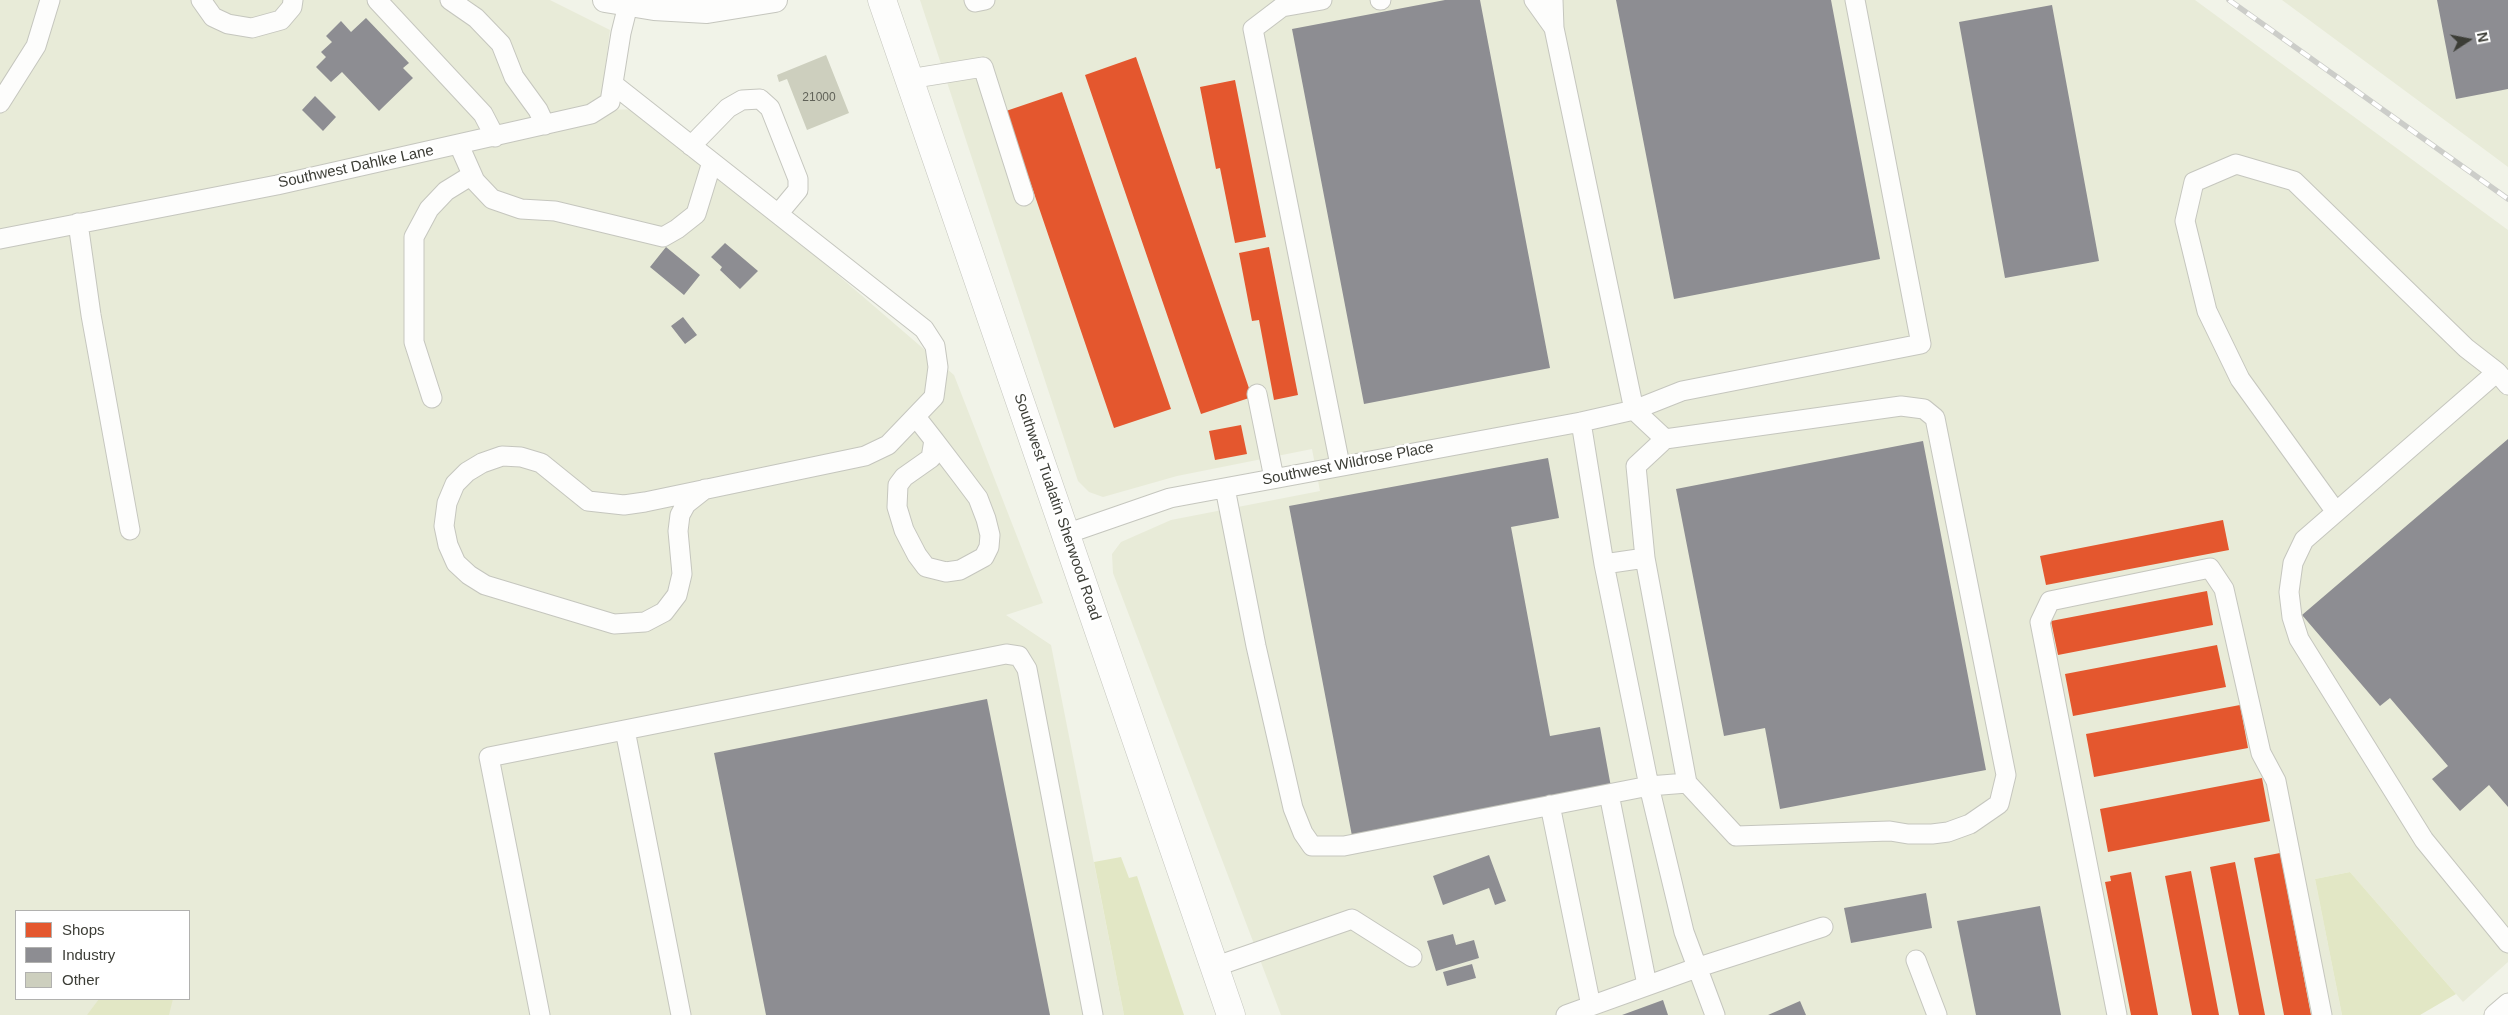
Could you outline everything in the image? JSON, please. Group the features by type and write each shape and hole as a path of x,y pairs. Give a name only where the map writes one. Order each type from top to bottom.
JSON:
{"highway":[{"name":"Southwest Tualatin Sherwood Road","path":"882,0 1231,1015"}],"main road":[{"path":"605,0 628,5 707,11 775,0"}],"street":[{"path":"0,103 36,46 50,0"},
{"path":"201,0 213,16 228,24 252,28 281,20 292,7 293,0"},
{"path":"377,0 483,114 495,137"},
{"path":"450,0 476,18 501,44 514,77 538,110 545,126"},
{"path":"974,0 975,2 985,0"},
{"path":"1322,0 1282,6 1253,30 1340,465"},
{"path":"1534,0 1554,28"},
{"path":"1553,0 1554,28 1634,410 1666,439"},
{"name":"Southwest Wildrose Place","path":"1066,534 1170,498 1340,465 1581,422 1634,410 1682,391 1922,344 1855,0"},
{"name":"Southwest Dahlke Lane","path":"0,239 277,185 545,126 591,114 610,102 628,5"},
{"path":"910,79 983,67 1024,196"},
{"path":"613,84 924,329 935,346 937,375 934,397 888,445 866,456 705,489 645,502 603,504 588,501 541,463 520,457 502,456 482,462 467,472 455,484 447,503 444,526 448,545 456,563 469,575 485,585 614,624 644,622 664,612 677,595 682,574 678,538 680,515 686,504 705,489"},
{"path":"692,146 728,108 742,100 760,99 770,108 798,179 798,190 778,214"},
{"path":"459,145 472,176 492,200 521,210 555,211 663,237 696,214 712,162"},
{"path":"2336,512 2240,379 2207,311 2185,221 2194,182 2236,164 2294,181 2466,348 2503,378 2336,512 2304,540 2292,563 2289,592 2292,617 2299,639 2424,840 2504,930"},
{"path":"432,398 414,342 414,237 429,209 446,191 472,176"},
{"path":"78,223 91,315 130,530"},
{"path":"1257,394 1274,478"},
{"path":"1901,406 1924,409 1935,418 2006,775 1999,804 1970,824 1948,832 1908,834 1890,831 1736,836 1686,783 1645,558 1636,466 1666,439 1901,406"},
{"path":"916,417 934,440 978,498 990,534 989,547 984,557 960,570 946,572 926,566 917,555 904,530 897,507 898,485 904,478 931,458 934,440"},
{"path":"1581,422 1604,564 1649,786 1684,932 1699,967 1715,1015"},
{"path":"1225,488 1256,646 1293,808 1303,833 1312,846 1344,846 1649,786 1686,783"},
{"path":"1604,564 1645,558"},
{"path":"2117,1015 2040,622 2050,601 2210,568 2224,589 2261,753 2276,781 2322,1015"},
{"path":"540,1015 488,757 1006,654 1019,656 1026,669 1093,1015"},
{"path":"625,730 681,1015"},
{"path":"1609,794 1646,985"},
{"path":"1550,805 1591,1006"},
{"path":"1214,967 1352,919 1412,957"},
{"path":"1566,1015 1646,985 1823,927"},
{"path":"1916,960 1937,1015"},
{"path":"2494,1015 2508,1003"}],"shaded area":[{"path":"0,0 550,0 610,30 600,110 645,109 954,375 1043,603 1006,615 1051,645 1124,1015 0,1015"},
{"path":"920,0 2195,0 2508,230 2508,962 2463,1002 2350,872 2315,879 2342,1015 1281,1015 1113,573 1112,554 1121,542 1171,520 1320,491 1312,449 1177,476 1103,497 1089,492 1078,481"},
{"path":"2282,0 2508,0 2508,167 2492,155"}],"green space":[{"path":"1121,857 1129,878 1137,876 1184,1015 1124,1015 1094,862"},
{"path":"2350,872 2456,994 2420,1015 2342,1015 2315,879"},
{"path":"98,1000 173,1000 169,1015 87,1015"}],"building: Shops":[{"path":"1136,57 1252,397 1201,414 1085,75"},
{"path":"1235,80 1266,237 1235,243 1220,168 1216,169 1200,87"},
{"path":"1062,92 1171,409 1114,428 1006,111"},
{"path":"1269,247 1298,395 1274,400 1259,320 1252,321 1239,253"},
{"path":"1241,425 1247,454 1215,460 1209,431"},
{"path":"2223,520 2229,550 2046,585 2040,556"},
{"path":"2207,591 2213,625 2058,655 2051,621"},
{"path":"2217,645 2226,687 2073,716 2065,674"},
{"path":"2240,705 2248,748 2094,777 2086,734"},
{"path":"2262,778 2270,821 2108,852 2100,809"},
{"path":"2280,853 2311,1015 2284,1015 2254,858"},
{"path":"2235,862 2265,1015 2239,1015 2210,867"},
{"path":"2191,871 2219,1015 2192,1015 2165,876"},
{"path":"2131,872 2158,1015 2131,1015 2105,882 2111,881 2110,876"}],"building: Industry":[{"path":"1445,0 1480,0 1550,368 1364,404 1292,29"},
{"path":"1616,0 1831,0 1880,259 1674,299"},
{"path":"2437,0 2508,0 2508,89 2456,99"},
{"path":"2052,5 2099,261 2005,278 1959,22"},
{"path":"366,18 409,63 403,68 413,78 379,111 342,72 331,82 316,67 326,57 321,52 332,42 326,36 341,21 351,32"},
{"path":"315,96 336,117 323,131 302,110"},
{"path":"725,243 758,271 740,289 720,270 722,267 711,257"},
{"path":"666,247 700,275 684,295 650,267"},
{"path":"683,317 697,335 685,344 671,326"},
{"path":"2508,439 2508,807 2489,785 2460,811 2432,779 2448,766 2390,698 2380,706 2302,615"},
{"path":"1923,441 1986,770 1780,809 1765,728 1724,736 1676,489"},
{"path":"1548,458 1559,518 1511,527 1550,736 1600,727 1611,787 1352,836 1289,506"},
{"path":"987,699 1050,1015 766,1015 714,753"},
{"path":"1489,855 1506,901 1495,905 1489,888 1443,905 1433,876"},
{"path":"1926,893 1932,928 1851,943 1844,908"},
{"path":"2040,906 2061,1015 1976,1015 1957,921"},
{"path":"1453,934 1456,945 1474,940 1479,958 1436,971 1427,941"},
{"path":"1472,964 1476,978 1447,986 1443,972"},
{"path":"1663,1000 1668,1015 1622,1015"},
{"path":"1800,1001 1806,1015 1768,1015"}],"building: Other":[{"path":"826,55 849,113 807,130 787,79 779,82 777,75"}],"railway":[{"path":"2229,0 2508,199"}]}
